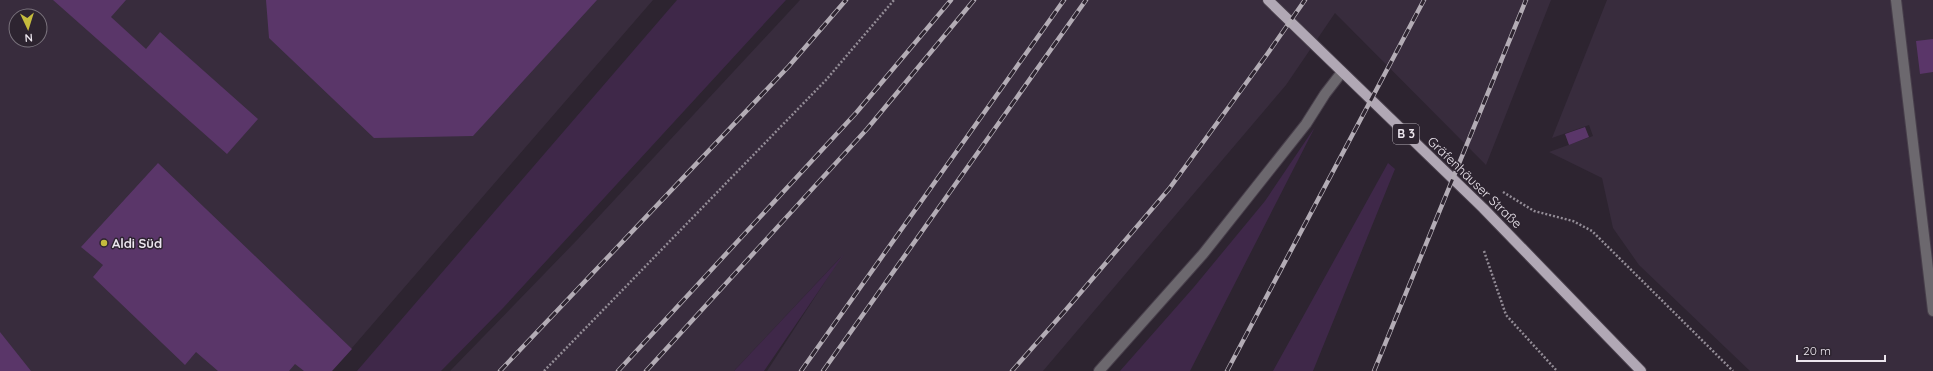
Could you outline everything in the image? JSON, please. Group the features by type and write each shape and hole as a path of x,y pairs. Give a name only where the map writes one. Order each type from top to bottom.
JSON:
{"main road":[{"name":"Gräfenhäuser Straße","path":"1268,0 1483,208 1641,371"}],"lane":[{"path":"1896,0 1933,311"},
{"path":"1100,371 1203,254 1306,124 1325,94 1342,72"}],"path":[{"path":"544,371 826,80 894,0"},
{"path":"1504,192 1534,212 1573,221 1592,231 1733,371"},
{"path":"1484,251 1506,315 1557,371"}],"shaded area":[{"path":"0,0 653,0 332,371 0,371"},
{"path":"677,0 786,0 503,308 441,371 357,371"},
{"path":"800,0 1551,0 1486,165 1335,13 1286,85 1043,371 767,371 841,257 734,371 450,371 578,239"},
{"path":"1607,0 1933,0 1933,371 1750,371 1639,265 1613,228 1602,178 1549,152 1593,136 1589,125 1552,138"},
{"path":"1315,127 1190,371 1120,371 1194,287 1265,201"},
{"path":"1388,163 1395,169 1313,371 1273,371"},
{"path":"844,254 764,371 734,371"}],"building":[{"path":"53,0 126,0 111,17 146,49 160,32 258,119 227,154"},
{"path":"266,0 597,0 473,136 374,138 269,38"},
{"path":"1933,39 1933,72 1920,74 1916,41"},
{"path":"1585,127 1589,137 1569,145 1565,134"},
{"path":"158,163 352,349 332,371 304,371 295,364 289,371 218,371 196,352 185,365 93,277 103,265 81,247"},
{"path":"0,332 31,371 0,371"}],"railway":[{"path":"500,371 789,66 846,0"},
{"path":"618,371 856,113 951,0"},
{"path":"646,371 867,129 974,0"},
{"path":"801,371 1064,0"},
{"path":"823,371 1086,0"},
{"path":"1012,371 1169,189 1305,0"},
{"path":"1227,371 1424,0"},
{"path":"1374,371 1526,0"}],"place":[{"name":"Aldi Süd","path":"104,243"}]}
